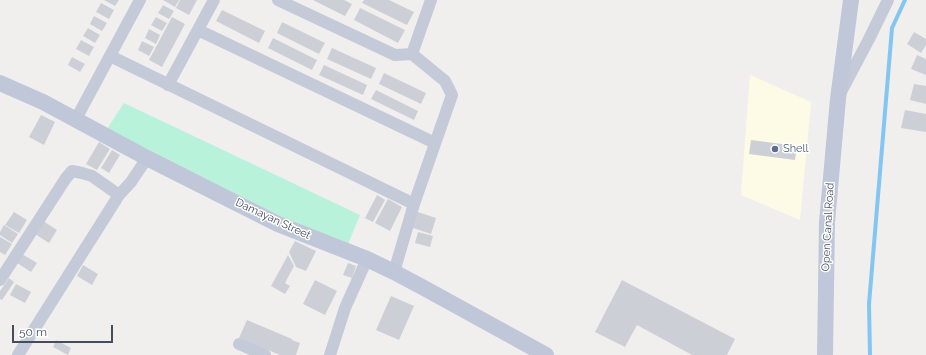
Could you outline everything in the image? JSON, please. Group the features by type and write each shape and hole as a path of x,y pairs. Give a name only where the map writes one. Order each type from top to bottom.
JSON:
{"street":[{"path":"76,119 140,0"},
{"path":"168,85 214,0"},
{"path":"278,0 394,55 412,54 445,81 452,95 414,204 394,272"},
{"path":"412,54 431,0"},
{"name":"Open Canal Road","path":"825,355 827,222 830,176 850,0"},
{"name":"Open Canal Road","path":"838,99 888,0"},
{"path":"198,30 435,143"},
{"path":"110,56 414,204"},
{"name":"Damayan Street","path":"0,84 43,102 147,158 278,224 367,259 394,272 546,355"},
{"path":"18,355 119,195 131,182 147,158"},
{"path":"0,280 72,171 92,176 119,195"},
{"path":"330,355 345,308 367,259"},
{"path":"239,344 264,355"}],"shaded area":[{"name":"Shell","path":"750,75 811,102 800,220 741,195"}],"green space":[{"path":"124,103 360,215 348,244 280,216 107,129"}],"building":[{"path":"104,0 119,0 115,6"},
{"path":"163,0 179,0 175,7"},
{"path":"180,0 197,0 189,15 176,8"},
{"path":"313,0 344,0 352,4 345,16"},
{"path":"364,0 389,0 414,12 407,25 362,3"},
{"path":"101,3 114,10 109,19 96,12"},
{"path":"163,5 174,11 169,19 158,13"},
{"path":"360,8 405,30 398,43 354,20"},
{"path":"222,10 265,31 259,43 216,21"},
{"path":"94,16 107,23 102,31 90,24"},
{"path":"156,17 167,23 162,31 151,25"},
{"path":"172,17 185,24 162,67 149,60"},
{"path":"282,22 325,43 319,54 277,33"},
{"path":"88,28 100,35 95,43 83,36"},
{"path":"149,29 160,35 156,44 145,38"},
{"path":"914,32 926,39 926,45 921,53 907,44"},
{"path":"273,38 317,60 312,70 268,48"},
{"path":"81,40 94,47 89,56 76,49"},
{"path":"142,41 154,47 149,56 138,50"},
{"path":"332,48 376,68 371,79 327,59"},
{"path":"917,55 926,59 926,75 911,69"},
{"path":"72,57 85,64 80,72 68,65"},
{"path":"324,65 367,85 363,95 319,75"},
{"path":"384,73 426,93 421,104 379,84"},
{"path":"914,84 926,86 926,104 910,100"},
{"path":"376,90 418,111 414,120 371,99"},
{"path":"905,110 926,114 926,132 901,128"},
{"path":"41,115 55,122 44,145 29,137"},
{"path":"751,140 797,146 795,160 749,154"},
{"path":"99,142 110,149 97,170 86,164"},
{"path":"112,150 120,155 109,173 101,168"},
{"path":"377,195 385,200 373,222 365,218"},
{"path":"388,199 402,207 390,231 375,223"},
{"path":"415,211 436,218 431,234 410,227"},
{"path":"14,212 27,220 19,233 5,225"},
{"path":"43,221 57,230 49,243 35,234"},
{"path":"4,225 18,234 12,243 0,235"},
{"path":"418,232 433,236 430,247 415,243"},
{"path":"0,237 12,244 5,255 0,252"},
{"path":"295,241 316,251 306,271 296,267 289,252"},
{"path":"22,254 37,263 31,272 17,263"},
{"path":"288,255 294,266 285,283 290,286 285,294 271,286"},
{"path":"348,263 356,266 352,278 343,275"},
{"path":"83,265 98,274 92,285 77,276"},
{"path":"9,278 14,282 2,300 0,299 0,291"},
{"path":"315,280 337,291 325,315 303,304"},
{"path":"622,280 735,339 727,355 692,355 637,325 625,347 595,332"},
{"path":"16,284 31,292 25,303 10,295"},
{"path":"391,296 414,306 399,340 376,330"},
{"path":"247,320 300,343 296,355 280,355 239,338"},
{"path":"56,340 71,348 68,355 53,347"}],"waterway":[{"path":"870,355 869,304 892,28 905,0"}],"place":[{"name":"Shell","path":"775,149"}]}
